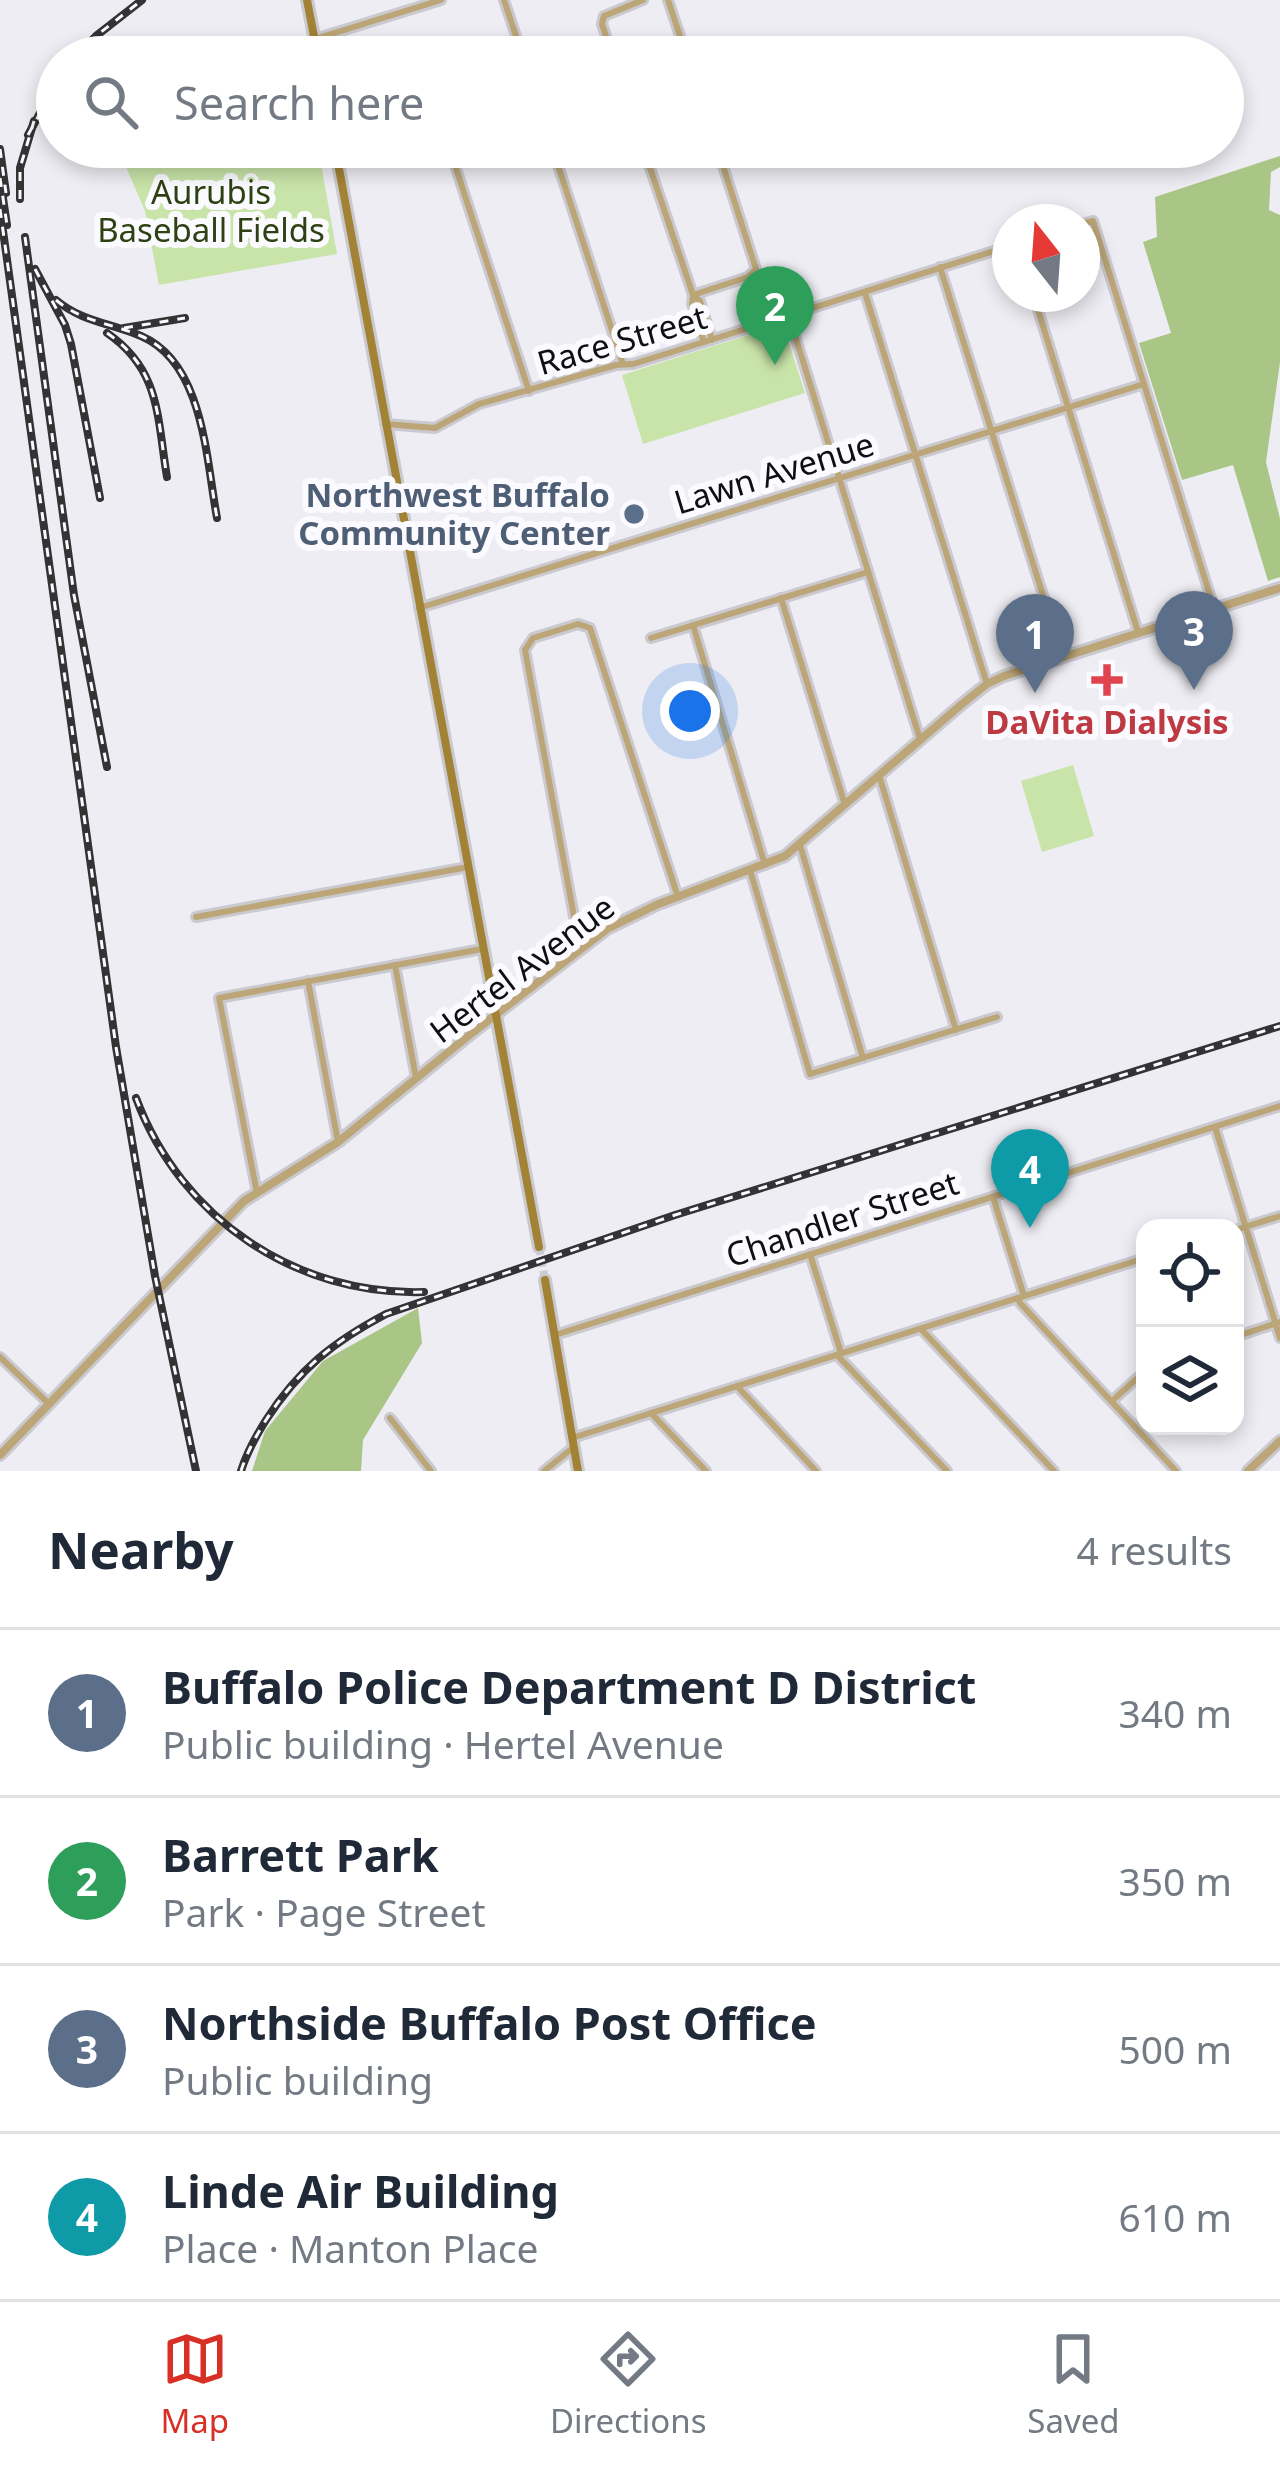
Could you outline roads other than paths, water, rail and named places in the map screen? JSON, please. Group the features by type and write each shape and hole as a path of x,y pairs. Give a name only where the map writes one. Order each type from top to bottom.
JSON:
{"main road":[{"path":"307,0 314,36"},
{"path":"339,168 539,1247"},
{"path":"545,1280 578,1471"}],"street":[{"path":"325,36 441,0"},
{"path":"504,0 516,36"},
{"path":"606,36 602,24 608,12 643,0"},
{"path":"668,0 680,36"},
{"path":"456,168 530,391"},
{"path":"559,168 623,364"},
{"path":"650,168 693,295 700,301 708,341"},
{"path":"693,295 748,277 755,268 724,168"},
{"path":"1100,243 1214,608"},
{"name":"Race Street","path":"385,424 434,428 479,404 633,364 992,251"},
{"path":"940,267 1062,656"},
{"path":"865,291 988,684"},
{"path":"1039,312 1138,632"},
{"path":"789,316 920,740"},
{"name":"Lawn Avenue","path":"419,608 1144,383"},
{"path":"651,638 868,572"},
{"name":"Hertel Avenue","path":"0,1456 225,1218 338,1142 580,949 631,915 785,856 988,684 1021,669 1280,588"},
{"path":"781,598 845,805"},
{"path":"580,949 525,650 530,640 578,623 591,631 678,897"},
{"path":"693,625 765,865"},
{"path":"879,775 956,1030"},
{"path":"800,844 863,1058"},
{"path":"196,917 468,867"},
{"path":"750,870 810,1073 997,1016"},
{"path":"257,1193 219,998 482,949"},
{"path":"395,965 416,1078"},
{"path":"308,981 338,1142"},
{"name":"Chandler Street","path":"555,1334 1280,1106"},
{"path":"1214,1126 1280,1338"},
{"path":"993,1196 1020,1303 1176,1471"},
{"path":"1246,1226 1280,1216"},
{"path":"811,1254 839,1354 947,1471"},
{"path":"544,1471 573,1442 651,1413 1136,1261"},
{"path":"1244,1334 1278,1323"},
{"path":"921,1328 1054,1471"},
{"path":"0,1357 49,1405"},
{"path":"1111,1402 1136,1379"},
{"path":"737,1386 816,1471"},
{"path":"651,1413 706,1471"},
{"path":"390,1418 431,1471"},
{"path":"1248,1471 1280,1441"}],"tunnel":[{"path":"539,1247 545,1280"}],"railway":[{"path":"96,36 142,0"},
{"path":"28,135 36,120"},
{"path":"20,199 20,168 34,121"},
{"path":"0,149 6,193"},
{"path":"0,178 7,225"},
{"path":"0,209 116,1047 155,1276 196,1471"},
{"path":"25,237 74,595 107,767"},
{"path":"35,269 71,344 100,498"},
{"path":"56,300 86,318 141,336 162,349 178,368 198,415 217,518"},
{"path":"124,328 185,318"},
{"path":"107,333 125,347 147,379 167,477"},
{"path":"241,1471 266,1420 304,1371 333,1346 386,1314 675,1215 1280,1026"},
{"path":"136,1098 182,1180 213,1214 249,1242 332,1280 377,1290 424,1292"}],"place":[{"name":"Barrett Park","path":"775,365"},
{"name":"Northwest Buffalo Community Center","path":"634,514"},
{"name":"DaVita Dialysis","path":"1107,680"},
{"name":"Northside Buffalo Post Office","path":"1194,690"},
{"name":"Buffalo Police Department D District","path":"1035,693"},
{"name":"Linde Air Building","path":"1030,1228"}],"park label":[{"name":"Aurubis Baseball Fields","path":"211,211"}]}
